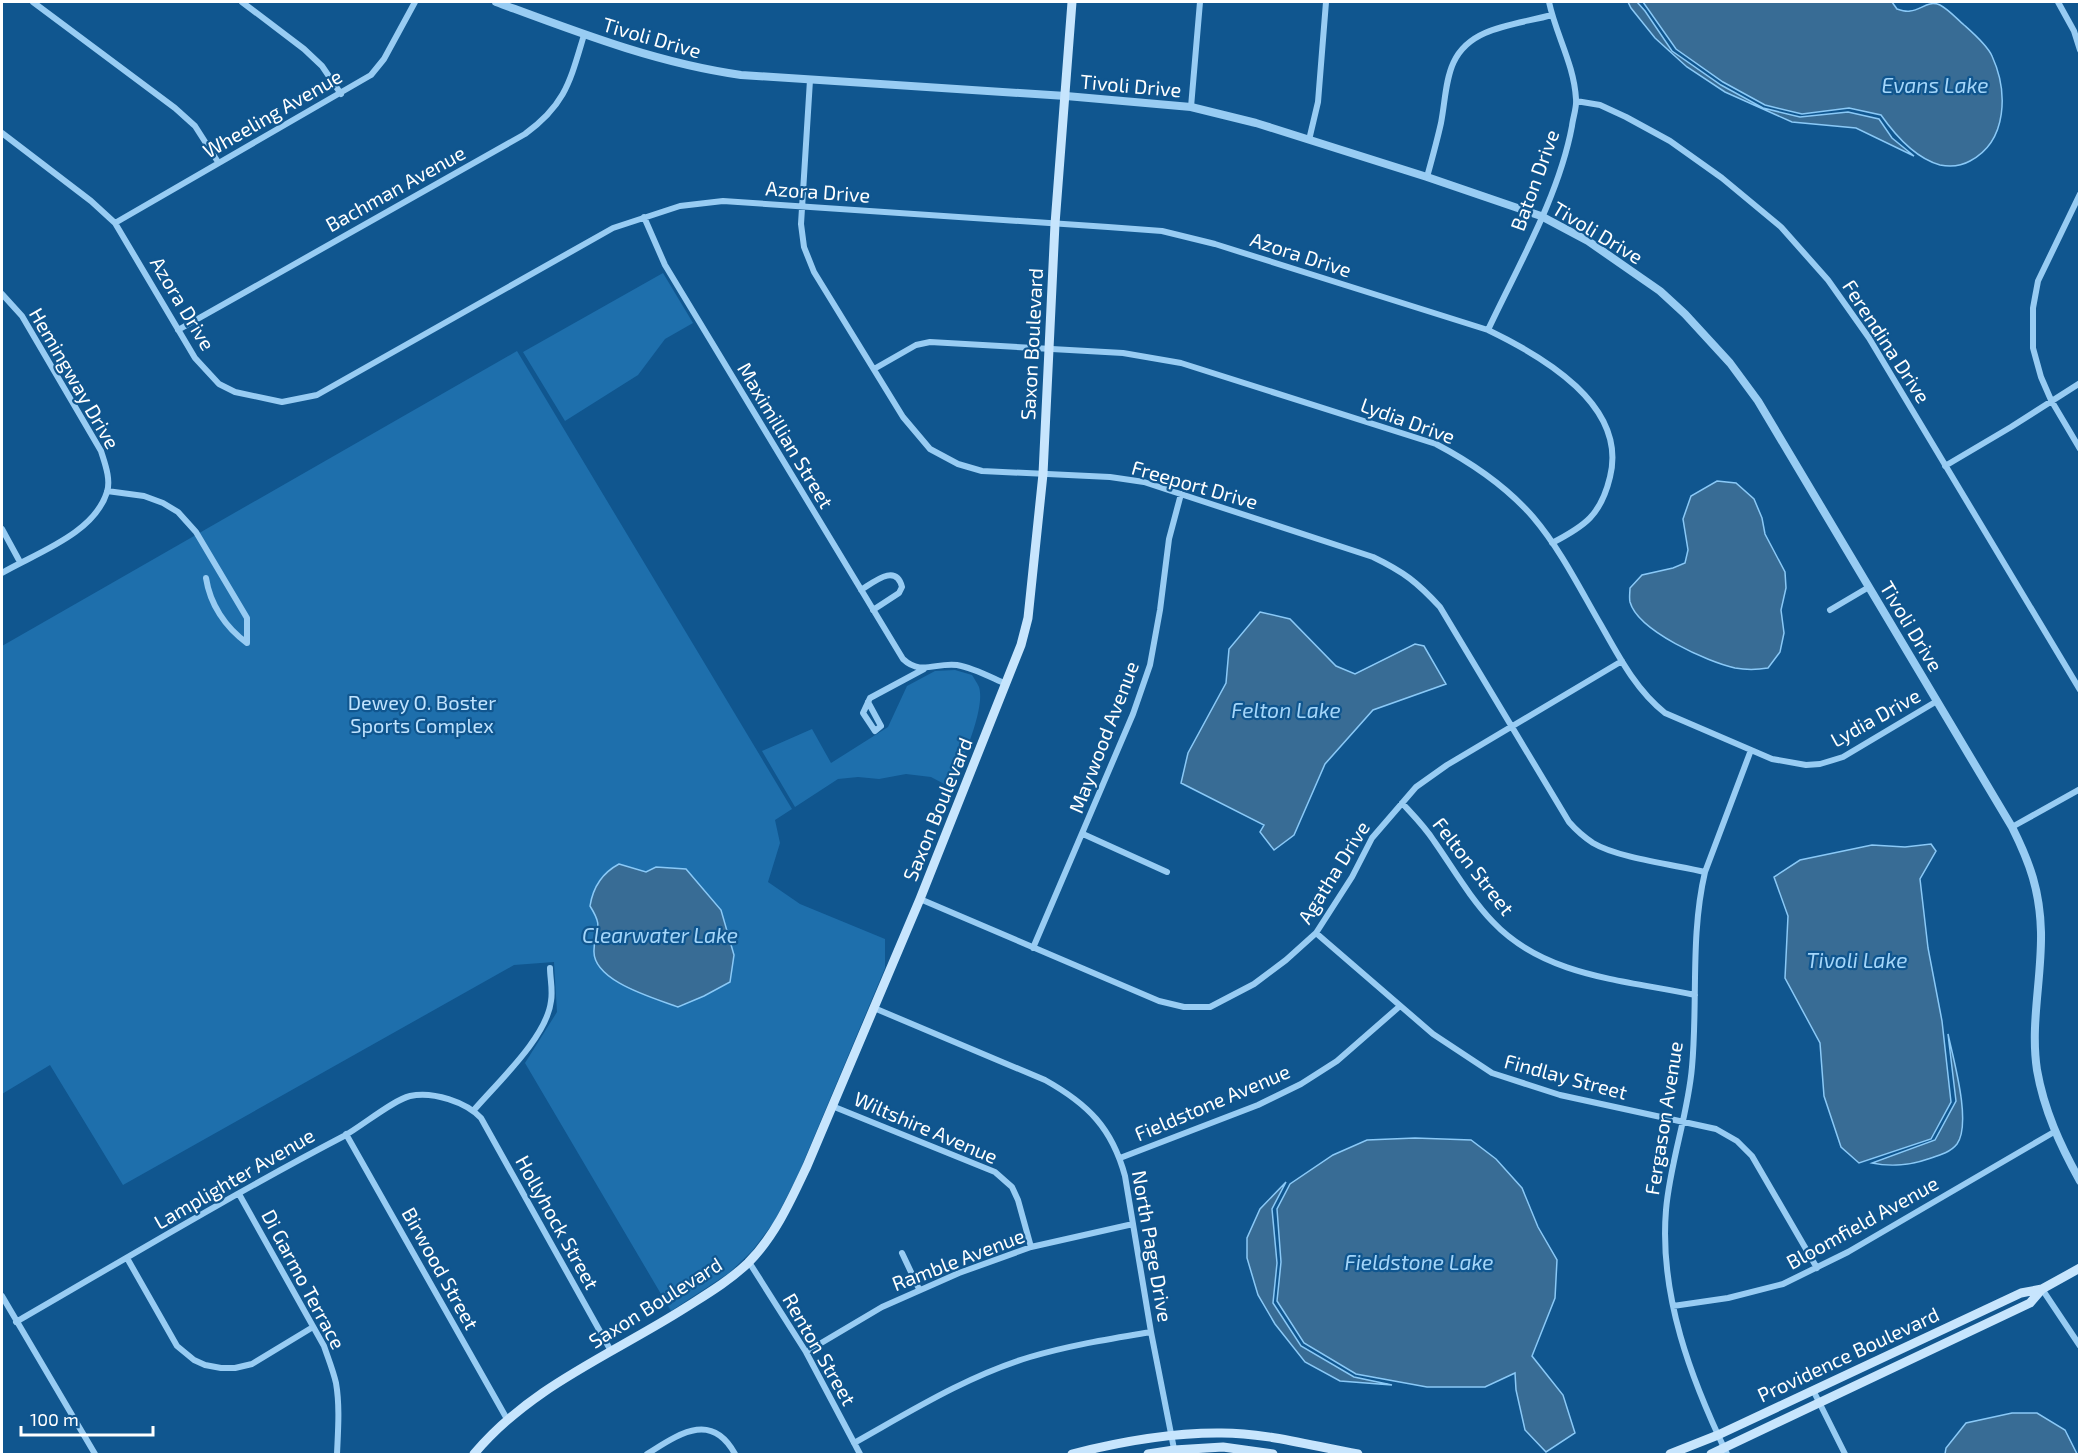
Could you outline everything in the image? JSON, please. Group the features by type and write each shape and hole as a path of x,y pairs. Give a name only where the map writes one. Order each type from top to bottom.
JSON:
{"main road":[{"name":"Saxon Boulevard","path":"474,1455 507,1419 562,1380 708,1294 749,1262 769,1238 786,1209 832,1106 920,899 1006,684 1029,618 1042,474 1055,224 1072,2"},
{"name":"Providence Boulevard","path":"1670,1455 1718,1435 2021,1293 2042,1289 2079,1268"},
{"name":"Providence Boulevard","path":"1711,1455 1725,1452 1820,1403 2030,1303 2042,1289"},
{"path":"1072,1455 1170,1436 1219,1433 1264,1437 1358,1455"},
{"path":"1148,1455 1223,1447 1273,1455"}],"street":[{"path":"33,2 182,114 195,126 218,162"},
{"path":"242,2 322,66 341,94"},
{"name":"Wheeling Avenue","path":"115,223 371,75 384,59 415,2"},
{"name":"Tivoli Drive","path":"496,2 584,35 700,69 741,75 1066,96 1191,107 1228,115 1541,216 1588,241 1660,291 1685,314 1730,363 1758,401 2012,827 2029,861 2038,896 2041,933 2035,1034 2037,1069 2054,1132 2079,1181"},
{"path":"1191,107 1200,2"},
{"path":"1309,140 1318,102 1326,2"},
{"name":"Baton Drive","path":"1488,330 1541,216 1563,161 1576,101 1570,63 1549,2"},
{"path":"2061,2 2074,31 2079,50"},
{"path":"1426,177 1441,122 1448,72 1456,56 1473,40 1485,33 1552,15"},
{"name":"Bachman Avenue","path":"178,330 525,134 555,108 569,82 584,35"},
{"name":"Freeport Drive","path":"810,80 801,224 804,247 813,272 903,417 930,449 958,464 982,471 1110,477 1144,482 1373,557 1402,571 1420,584 1440,607 1569,822 1581,835 1617,853 1705,872"},
{"name":"Ferendina Drive","path":"1576,101 1600,105 1671,141 1722,178 1781,227 1827,280 1869,338 2079,690"},
{"name":"Azora Drive","path":"3,137 91,201 115,223 195,358 219,384 235,392 282,402 317,395 613,228 680,206 723,201 1162,231 1215,244 1488,330 1519,345 1573,384 1596,407 1611,435 1612,470 1608,489 1594,514 1580,529 1552,543"},
{"path":"2079,194 2038,281 2033,308 2033,348 2041,377 2051,400 2079,449"},
{"name":"Maximillian Street","path":"644,217 665,266 903,659 909,665 925,668"},
{"name":"Hemingway Drive","path":"2,294 22,316 101,451 108,474 107,491"},
{"name":"Lydia Drive","path":"874,369 916,345 930,342 1123,352 1181,363 1436,444 1470,462 1510,492 1533,518 1552,543 1641,690 1665,713 1786,763 1820,764 1843,757 1937,701"},
{"path":"1945,466 2079,383"},
{"path":"2,573 78,531 92,518 107,491 120,491 163,503 178,512 196,532 246,618 247,643 239,637 214,606 208,593 206,578"},
{"name":"Maywood Avenue","path":"1034,948 1133,714 1150,665 1169,539 1181,494"},
{"path":"2,529 20,562"},
{"path":"861,590 889,574 899,578 902,587 899,593 873,610"},
{"path":"1830,610 1869,586"},
{"name":"Agatha Drive","path":"920,899 1159,1001 1184,1007 1210,1007 1254,984 1287,960 1316,933 1352,878 1372,838 1416,787 1447,765 1622,661"},
{"path":"868,702 870,698 925,668 936,665 956,665 1006,684"},
{"name":"Fergason Avenue","path":"1725,1452 1694,1377 1679,1331 1667,1261 1666,1211 1692,1068 1696,941 1705,872 1751,750"},
{"path":"2012,827 2079,789"},
{"name":"Felton Street","path":"1402,803 1432,838 1494,923 1522,946 1539,957 1569,969 1695,995"},
{"path":"1083,834 1167,872"},
{"name":"Findlay Street","path":"1316,933 1433,1034 1492,1072 1560,1095 1716,1129 1737,1141 1752,1156 1817,1268"},
{"path":"474,1110 538,1036 552,1000 550,968"},
{"name":"Fieldstone Avenue","path":"1120,1158 1258,1104 1301,1084 1336,1061 1400,1006"},
{"name":"North Page Drive","path":"874,1008 1046,1080 1069,1093 1104,1126 1120,1158 1170,1436 1175,1452"},
{"name":"Lamplighter Avenue","path":"16,1322 410,1096 432,1096 474,1110"},
{"name":"Wiltshire Avenue","path":"832,1106 995,1172 1012,1187 1031,1247"},
{"name":"Hollyhock Street","path":"474,1110 481,1118 611,1351"},
{"name":"Bloomfield Avenue","path":"1673,1306 1728,1298 1784,1284 1817,1268 2054,1132"},
{"name":"Birwood Street","path":"346,1134 507,1419"},
{"name":"Di Garmo Terrace","path":"239,1194 324,1346 336,1385 337,1455"},
{"name":"Ramble Avenue","path":"806,1352 848,1325 919,1289 1031,1247 1133,1224"},
{"path":"902,1253 919,1289"},
{"path":"127,1258 177,1346 194,1360 205,1365 228,1368 252,1364 313,1326"},
{"name":"Renton Street","path":"749,1262 806,1352 860,1455"},
{"path":"2042,1289 2079,1346"},
{"path":"2,1296 95,1455"},
{"path":"854,1443 979,1376 1029,1357 1078,1344 1151,1332"},
{"path":"1813,1390 1845,1455"},
{"path":"647,1455 681,1433 692,1430 708,1430 720,1436 731,1447 735,1455"}],"green space":[{"path":"663,273 693,323 665,339 638,375 565,421 523,352"},
{"name":"Dewey O. Boster Sports Complex","path":"517,351 792,809 775,820 780,843 768,882 800,904 885,939 885,968 798,1175 774,1222 752,1251 729,1273 671,1311 525,1063 557,1012 554,962 514,965 123,1185 50,1065 2,1094 2,646"},
{"path":"955,670 972,675 979,687 980,697 976,723 950,787 931,777 906,774 879,779 858,777 838,779 795,807 762,751 812,729 831,763 888,727 907,686 935,671"}],"water":[{"path":"1628,2 1637,2 1672,51 1721,85 1763,108 1800,117 1848,112 1879,119 1892,138 1914,156 1856,128 1792,122 1725,92 1687,67 1655,38"},
{"name":"Evans Lake","path":"1643,2 1892,2 1897,9 1907,11 1928,4 1940,5 1975,35 1992,56 2001,84 2001,114 1998,128 1992,141 1983,152 1959,165 1944,166 1931,162 1914,151 1899,138 1881,115 1849,108 1802,114 1765,105 1723,82 1676,49"},
{"path":"1717,481 1736,483 1754,499 1762,518 1765,534 1785,572 1786,588 1781,610 1784,633 1780,652 1768,668 1751,670 1723,665 1675,644 1646,624 1630,602 1630,588 1642,575 1685,563 1688,550 1683,519 1691,496"},
{"name":"Felton Lake","path":"1260,612 1290,619 1336,666 1355,674 1415,644 1424,646 1446,684 1373,710 1325,764 1294,835 1274,850 1260,832 1264,825 1181,783 1188,753 1226,683 1229,649"},
{"name":"Tivoli Lake","path":"1931,844 1936,851 1920,879 1928,948 1942,1021 1951,1102 1931,1139 1859,1163 1841,1147 1824,1096 1820,1043 1785,978 1788,916 1774,877 1800,860 1872,845 1905,847"},
{"name":"Clearwater Lake","path":"619,864 646,872 656,867 686,869 721,910 734,955 730,982 678,1007 626,987 603,971 596,961 594,942 598,924 590,906 599,881"},
{"path":"1948,1034 1962,1106 1963,1121 1957,1144 1943,1154 1915,1163 1893,1165 1872,1163 1935,1140 1956,1101"},
{"name":"Fieldstone Lake","path":"1415,1138 1471,1140 1496,1159 1522,1188 1538,1227 1557,1260 1555,1298 1532,1356 1563,1395 1575,1433 1546,1452 1525,1430 1516,1390 1515,1373 1485,1387 1427,1387 1356,1374 1304,1343 1277,1301 1281,1262 1277,1209 1290,1184 1333,1155 1367,1140"},
{"path":"1286,1182 1272,1209 1277,1263 1273,1303 1301,1346 1354,1377 1392,1385 1340,1381 1305,1362 1275,1324 1258,1295 1247,1258 1247,1238 1260,1209"},
{"path":"2012,1413 2037,1413 2065,1430 2077,1454 1945,1454 1946,1448 1966,1423"}]}
